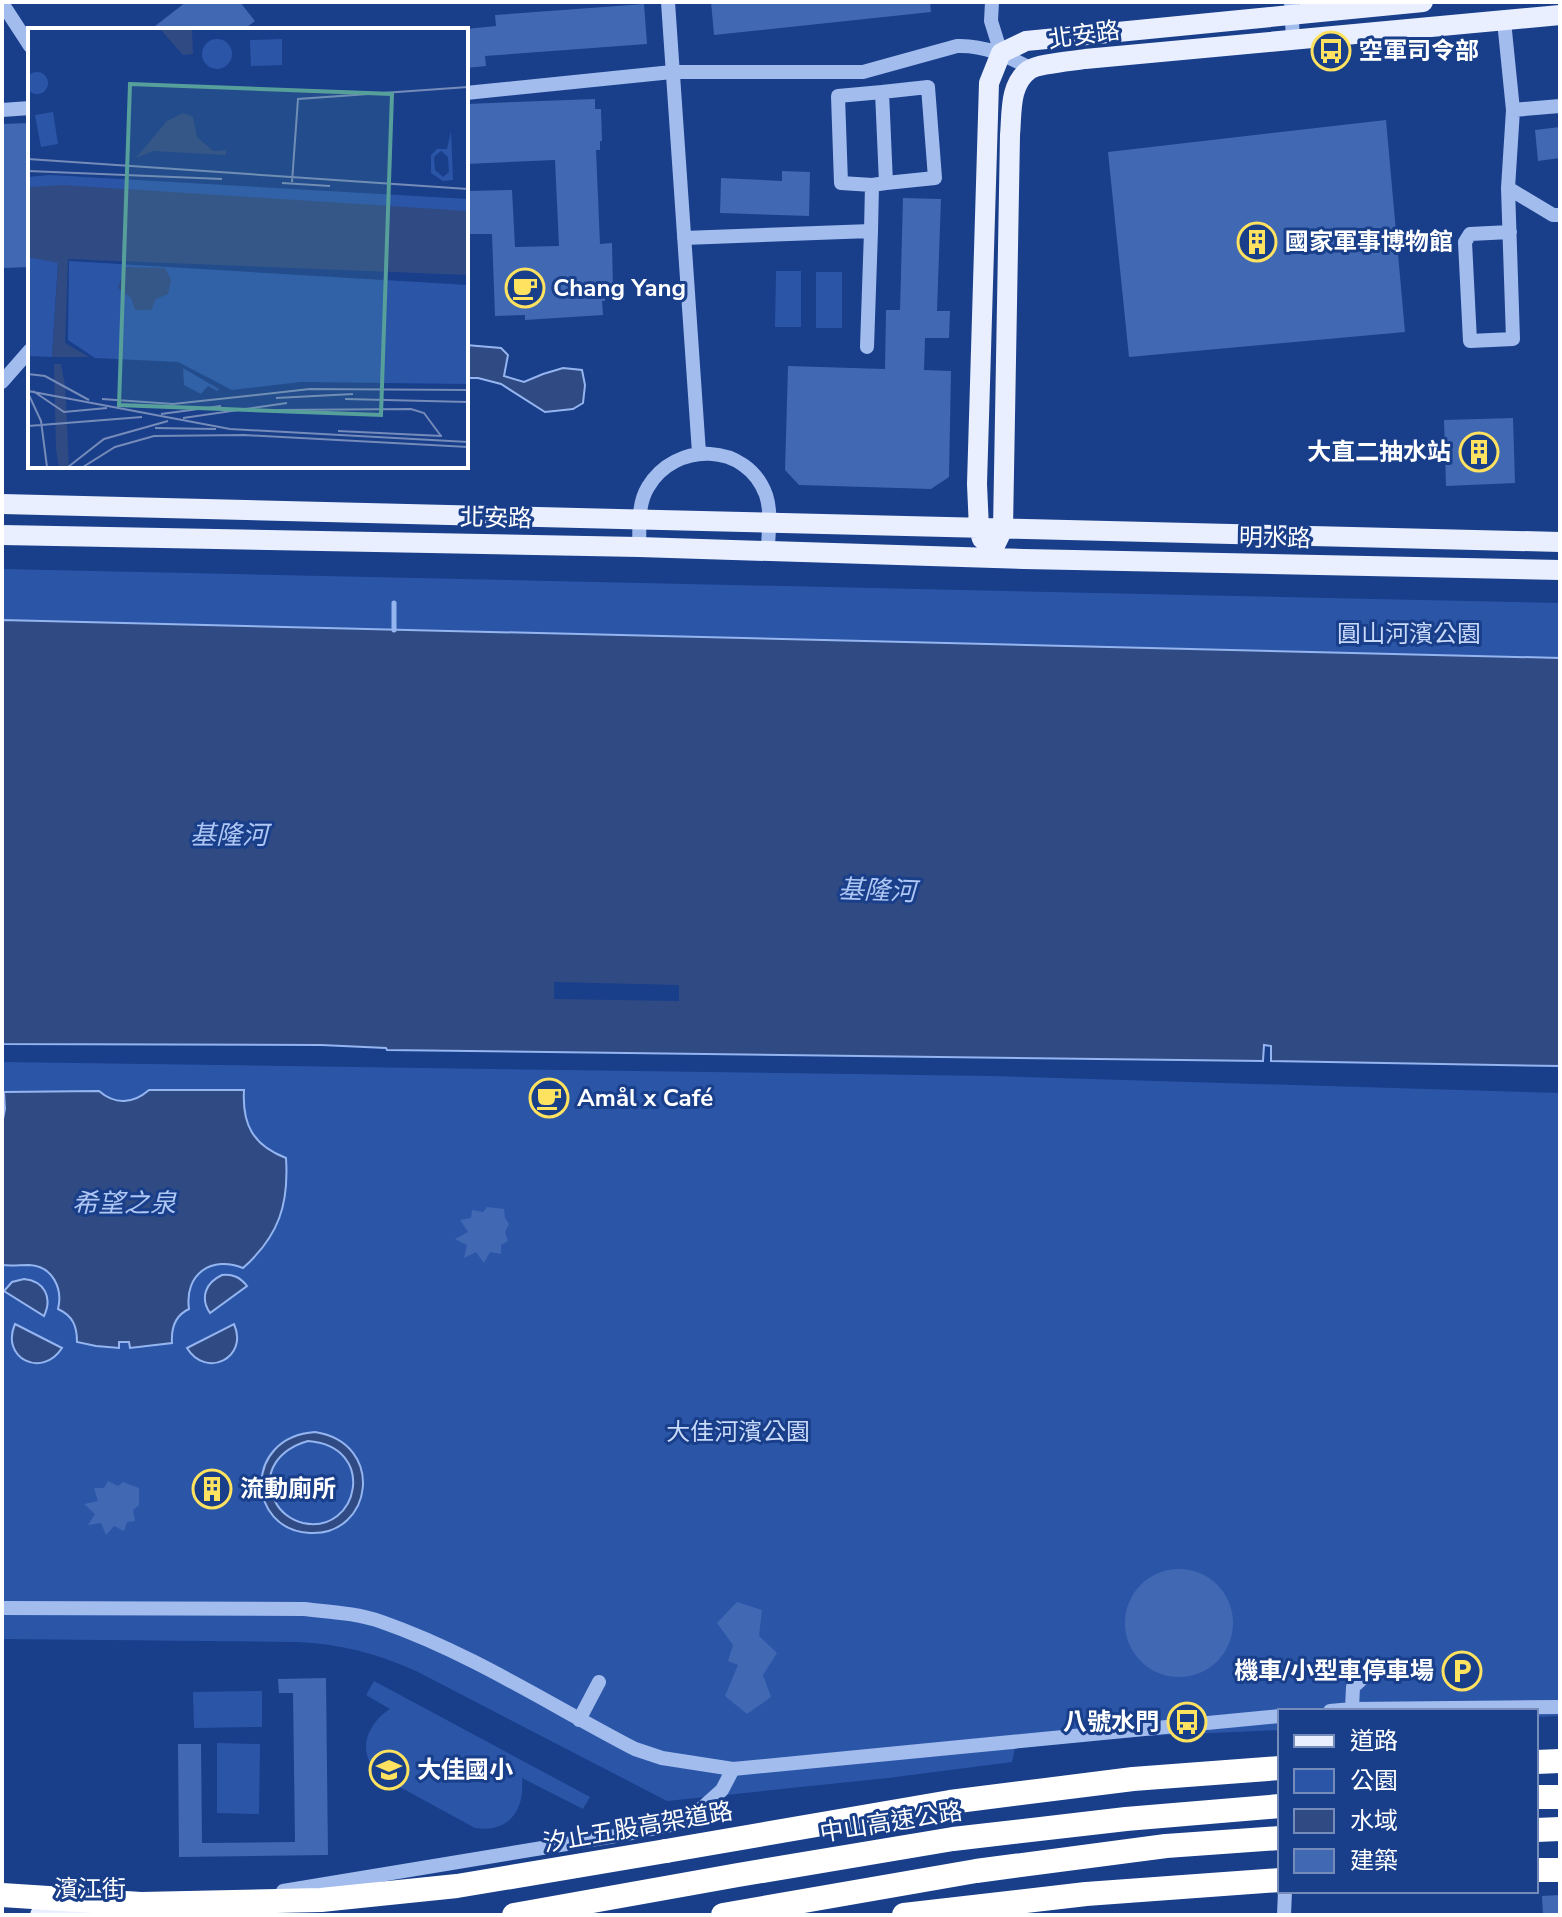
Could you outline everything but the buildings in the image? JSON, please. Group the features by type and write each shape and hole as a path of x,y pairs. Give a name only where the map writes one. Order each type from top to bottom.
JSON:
{"highway":[{"path":"1538,1762 1560,1761"},
{"name":"汐止五股高架道路","path":"2,1895 141,1904 321,1900 441,1888 950,1802 1133,1779 1278,1768"},
{"path":"1538,1797 1560,1797"},
{"name":"中山高速公路","path":"514,1915 953,1839 1126,1819 1278,1806"},
{"path":"1538,1830 1560,1829"},
{"path":"723,1915 992,1869 1166,1846 1278,1838"},
{"path":"1538,1870 1560,1870"},
{"path":"904,1915 1086,1894 1278,1880"}],"main road":[{"name":"北安路","path":"1001,53 1026,41 1291,8 1423,2"},
{"name":"北安路","path":"2,535 639,547 989,558 1003,529 1013,95 1030,68 1085,59 1560,15"},
{"path":"989,558 979,529 977,484 989,83 1001,53"},
{"name":"北安路","path":"2,504 1003,529"},
{"name":"明水路","path":"1003,529 1560,542"},
{"name":"明水路","path":"989,558 1560,570"},
{"name":"濱江街","path":"40,1915 122,1911 141,1915"}],"street":[{"path":"668,2 699,453"},
{"path":"992,2 991,21 1001,53"},
{"path":"2,3 28,43"},
{"path":"1291,8 1293,40"},
{"path":"1504,21 1513,110 1508,188 1510,232 1513,339 1470,341 1465,242 1470,234 1510,232"},
{"path":"468,93 672,72 863,72 957,46 971,45 1001,53 1030,68"},
{"path":"928,87 935,178 879,184 841,183 838,96 882,92 928,87"},
{"path":"867,347 871,231 879,184 882,92"},
{"path":"1513,110 1560,106"},
{"path":"2,110 28,108"},
{"path":"1508,188 1553,215 1560,215"},
{"path":"684,238 871,231"},
{"path":"2,382 28,352"},
{"path":"639,547 639,510 646,489 659,471 677,459 699,453 719,454 739,462 755,476 765,494 770,514 768,551"},
{"path":"2,1608 304,1609 350,1614 380,1621 435,1643 635,1749 662,1758 733,1769 1278,1716"},
{"path":"1375,1667 1353,1687 1352,1709 1560,1707"},
{"path":"579,1720 599,1682"},
{"path":"165,1915 230,1900 671,1825 702,1808 722,1790 733,1769"},
{"path":"1284,1915 1285,1893"}],"green space":[{"path":"776,271 801,271 801,327 775,327"},
{"path":"816,272 842,272 842,328 816,328"},
{"name":"圓山河濱公園","path":"2,569 1560,603 1560,673 2,636"},
{"name":"大佳河濱公園","path":"2,1062 991,1076 1560,1093 1560,1716 1538,1717 1538,1709 1278,1709 1278,1730 1080,1739 1015,1748 1012,1762 667,1801 416,1671 358,1650 297,1642 2,1639"},
{"path":"374,1681 590,1797 583,1809 522,1778 521,1800 513,1816 498,1827 475,1828 388,1781 371,1764 367,1755 367,1738 376,1722 390,1709 366,1695"},
{"path":"262,1691 262,1727 194,1728 193,1692"},
{"path":"217,1743 260,1744 259,1814 217,1813"}],"water":[{"path":"468,345 501,348 508,355 504,376 524,382 563,368 582,370 585,385 583,403 573,409 545,412 501,384 468,378"},
{"name":"基隆河","path":"2,620 1560,658 1560,1066 1271,1061 1271,1046 1264,1045 1263,1061 387,1050 321,1045 2,1044"},
{"name":"希望之泉","path":"149,1090 244,1090 245,1114 252,1132 265,1147 286,1158 283,1205 265,1244 243,1268 221,1264 202,1270 196,1277 191,1286 189,1309 175,1323 172,1343 130,1348 129,1342 119,1342 119,1348 77,1342 73,1322 58,1309 59,1294 50,1274 37,1266 2,1265 4,1092 99,1091 111,1099 124,1101 137,1098"},
{"path":"222,1275 236,1277 247,1286 210,1313 205,1302 206,1291"},
{"path":"24,1279 37,1283 45,1291 47,1309 44,1316 4,1291 12,1282"},
{"path":"15,1324 62,1348 44,1362 25,1360 13,1346"},
{"path":"234,1324 236,1346 231,1355 223,1360 204,1362 187,1348"},
{"path":"315,1432 338,1440 353,1453 361,1470 363,1488 358,1505 347,1520 331,1530 310,1533 289,1528 274,1517 264,1501 262,1483 265,1465 275,1449 291,1438","holes":["308,1441 330,1446 345,1458 352,1472 353,1488 348,1504 337,1516 322,1523 294,1520 275,1501 271,1490 271,1471 281,1456 298,1445"]}],"pier":[{"path":"554,982 679,985 679,1001 554,999"}],"waterway":[{"path":"394,603 394,630"}],"place":[{"name":"空軍司令部","path":"1331,51"},
{"name":"國家軍事博物館","path":"1257,242"},
{"name":"Chang Yang","path":"525,288"},
{"name":"大直二抽水站","path":"1479,452"},
{"name":"Amål x Café","path":"549,1098"},
{"name":"流動廁所","path":"212,1489"},
{"name":"機車/小型車停車場","path":"1462,1671"},
{"name":"八號水門","path":"1187,1722"},
{"name":"大佳國小","path":"389,1770"}]}
